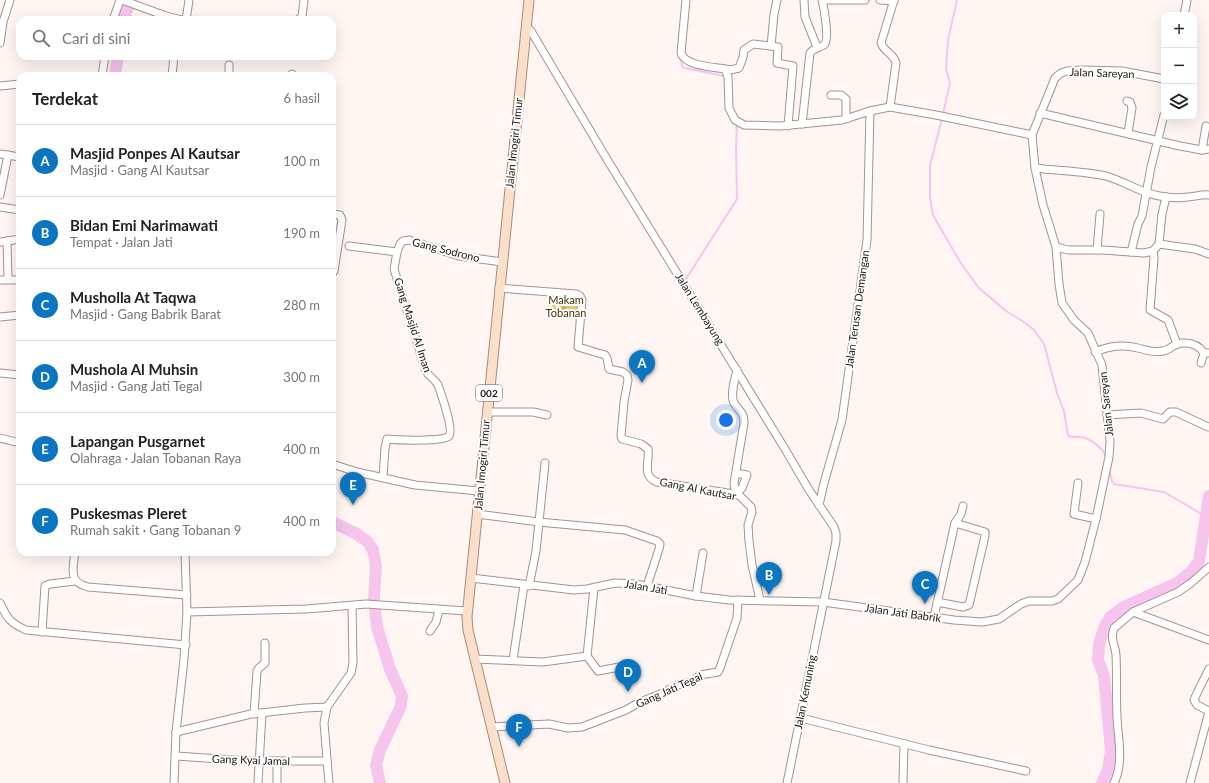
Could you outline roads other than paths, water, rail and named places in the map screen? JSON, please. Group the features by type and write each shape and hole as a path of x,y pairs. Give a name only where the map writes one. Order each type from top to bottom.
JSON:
{"main road":[{"name":"Jalan Imogiri Timur","path":"505,783 467,623 467,611 529,0"}],"street":[{"path":"0,43 3,22 10,0"},
{"path":"114,16 122,0 166,16"},
{"path":"187,16 189,0"},
{"path":"302,16 304,0"},
{"path":"686,0 681,53 682,57 690,62 726,69 739,68 744,50 753,44 778,46 777,63 808,67"},
{"path":"771,46 777,0"},
{"path":"804,0 805,17 817,48"},
{"path":"802,124 810,53 812,50 824,45 826,42 823,0 865,0"},
{"path":"880,0 894,0 881,43 882,47 895,59 896,63 890,107"},
{"path":"1185,12 1187,0"},
{"name":"Jalan Lembayung","path":"526,26 531,31 608,161 834,527 836,535 823,602"},
{"path":"103,72 104,60"},
{"path":"172,72 174,60"},
{"path":"229,65 229,72"},
{"path":"788,126 794,66"},
{"path":"726,69 728,77 729,108 735,120 744,125 788,126 848,118 890,107 1032,135"},
{"name":"Jalan Sareyan","path":"982,622 995,621 1004,617 1029,600 1052,601 1060,598 1080,577 1096,519 1109,457 1110,441 1102,365 1095,352 1088,333 1074,320 1062,303 1056,247 1043,205 1035,168 1032,135 1055,78 1061,73 1067,71 1122,71 1161,78"},
{"path":"0,86 16,84"},
{"path":"832,95 841,95 846,98 846,115 848,118"},
{"path":"1127,101 1130,102 1132,108 1128,133"},
{"name":"Jalan Terusan Demangan","path":"820,505 824,483 843,416 867,240 870,111"},
{"path":"1040,113 1157,140 1205,149 1206,126"},
{"path":"1132,252 1138,224 1142,216 1157,140 1163,120"},
{"path":"0,154 16,156"},
{"path":"0,195 8,155"},
{"path":"1035,168 1104,176 1118,180 1146,193 1166,197 1189,197 1204,194 1209,195"},
{"path":"1056,247 1068,250 1144,253 1153,251 1159,244 1162,214 1166,197"},
{"path":"0,207 16,209"},
{"path":"336,214 342,217 336,241"},
{"path":"1097,250 1100,214"},
{"path":"16,240 3,242 4,280 16,280"},
{"name":"Gang Sodrono","path":"397,252 401,242 404,240 409,240 459,256 502,262"},
{"path":"1159,244 1195,249 1209,254"},
{"path":"349,246 397,252"},
{"path":"1153,251 1154,258 1150,310 1168,320 1177,344"},
{"name":"Gang Masjid Al Iman","path":"383,478 387,439 420,440 443,438 448,436 450,433 448,418 437,384 428,376 426,371 417,338 394,269 397,252"},
{"name":"Gang Al Kautsar","path":"499,288 576,294 580,296 582,300 578,347 606,356 609,369 623,372 627,376 628,380 624,402 621,436 622,439 641,444 648,449 649,478 656,482 737,494 752,508 748,525 749,541 752,565 760,600"},
{"path":"0,317 16,315"},
{"path":"1095,352 1108,346 1126,346 1159,352 1165,351 1170,346 1190,343 1206,353 1201,363"},
{"path":"736,473 744,419 742,413 734,402 733,396 737,370"},
{"path":"0,373 16,375"},
{"path":"487,412 533,412 547,415"},
{"path":"1107,415 1141,414 1163,419 1170,412 1176,412 1208,427"},
{"path":"0,438 16,442"},
{"path":"513,660 527,585 536,551 545,463"},
{"path":"336,465 357,472 425,487 479,491"},
{"path":"1078,483 1074,514 1096,519"},
{"path":"934,617 955,523 961,514 963,506"},
{"path":"477,514 539,522 625,530 657,541 660,544 659,549 647,586"},
{"path":"938,602 963,607 969,605 981,555 985,532 955,523"},
{"path":"696,596 703,552"},
{"path":"75,556 73,570 75,581"},
{"path":"174,783 176,732 186,644 187,595 185,556"},
{"path":"1114,783 1118,774 1120,760 1117,717 1116,654 1112,641 1114,628 1133,612 1178,592 1209,567"},
{"name":"Jalan Jati","path":"470,578 574,590 594,588 615,583 628,583 696,596 738,600 823,602"},
{"path":"42,632 46,584 75,581 78,584 88,587 187,595"},
{"path":"594,588 587,656 598,671 619,667"},
{"name":"Gang Jati Tegal","path":"491,727 549,724 568,728 582,727 626,710 680,684 692,682 700,675 718,672 737,618 738,600"},
{"path":"0,602 8,619 26,630 186,644"},
{"name":"Jalan Jati Babrik","path":"823,602 982,622"},
{"name":"Jalan Kemuning","path":"787,783 823,602"},
{"path":"187,612 244,611 366,604 467,611"},
{"path":"329,783 324,723 326,707 351,673 353,663 352,606"},
{"path":"430,631 436,622 439,610"},
{"path":"1133,612 1209,640"},
{"path":"254,714 257,671 265,663 265,643"},
{"path":"475,659 543,662 587,656"},
{"path":"1190,783 1209,711 1197,705 1194,700 1209,668"},
{"path":"176,732 254,714 326,707"},
{"path":"258,783 262,713"},
{"path":"801,718 929,750 1026,771"},
{"path":"903,783 904,744"},
{"name":"Gang Kyai Jamal","path":"176,756 249,761 327,761"},
{"path":"277,761 277,783"}],"waterway":[{"path":"125,16 131,0"},
{"path":"943,114 950,83 946,69 948,40 957,0"},
{"path":"681,57 682,66 684,68 725,76"},
{"path":"116,72 117,60"},
{"path":"942,119 930,165 930,197 933,215 960,262 979,288 1006,311 1034,330 1044,344 1057,393 1064,411 1068,436 1088,439 1100,447 1106,457"},
{"path":"686,279 737,199 737,124"},
{"path":"1109,469 1114,484 1164,492 1205,516"},
{"path":"1102,783 1108,770 1111,750 1104,676 1098,660 1099,645 1104,628 1110,617 1122,608 1177,583 1191,572 1199,561 1209,496"},
{"path":"336,524 355,533 368,542 373,550 376,566 374,600 377,627 390,669 402,696 401,706 380,750 376,765 380,783"}],"place":[{"name":"Masjid Ponpes Al Kautsar","path":"642,383"},
{"name":"Lapangan Pusgarnet","path":"353,505"},
{"name":"Bidan Emi Narimawati","path":"769,595"},
{"name":"Musholla At Taqwa","path":"925,604"},
{"name":"Mushola Al Muhsin","path":"628,692"},
{"name":"Puskesmas Pleret","path":"519,747"}],"park label":[{"name":"Makam Tobanan","path":"566,306"}]}
